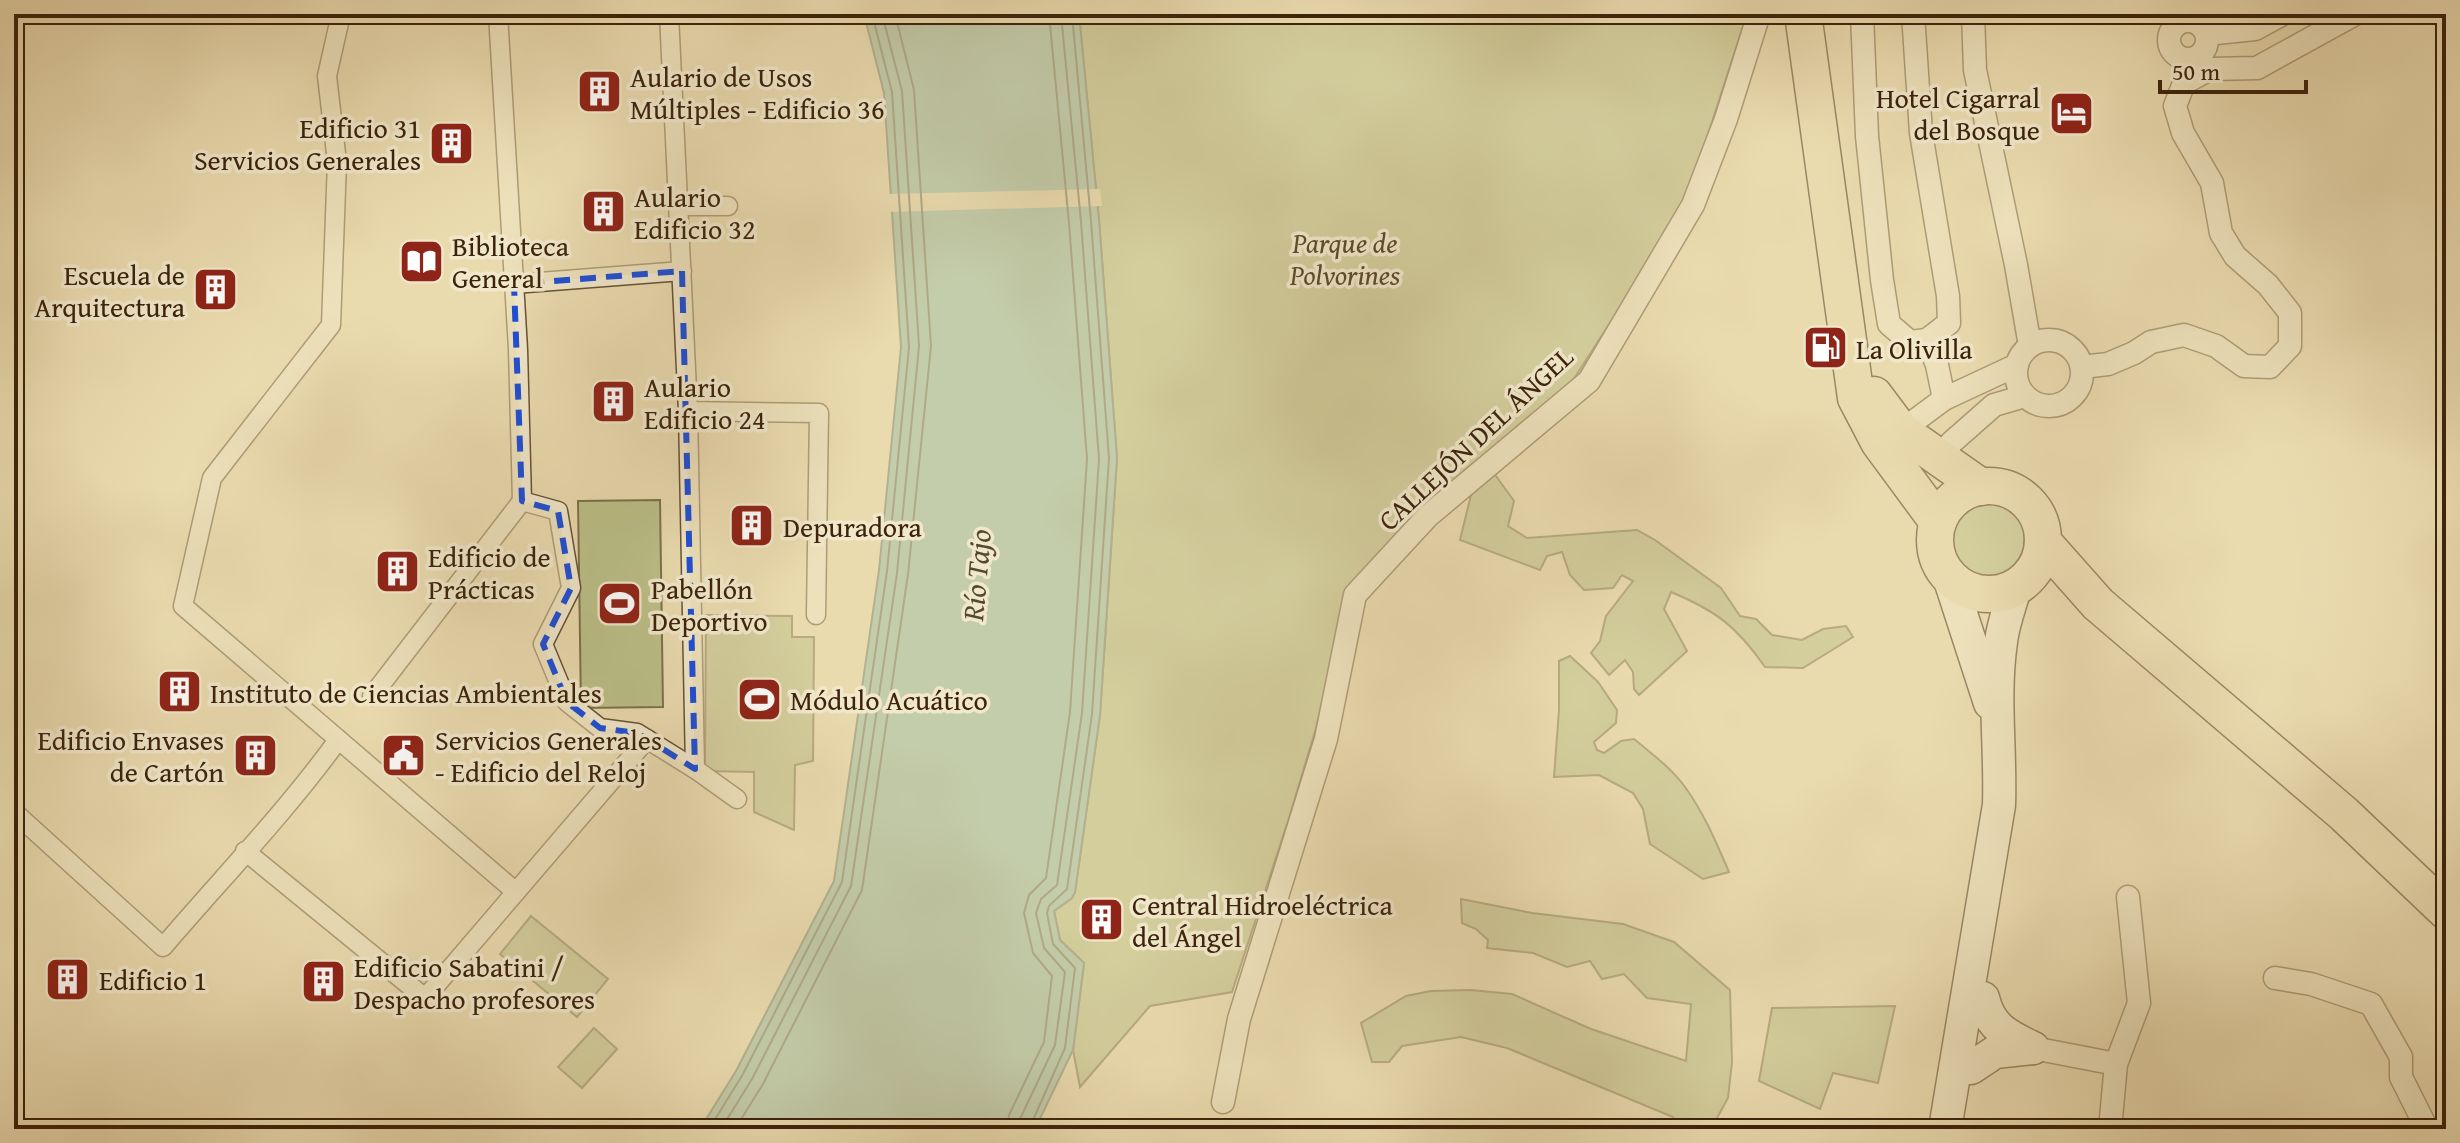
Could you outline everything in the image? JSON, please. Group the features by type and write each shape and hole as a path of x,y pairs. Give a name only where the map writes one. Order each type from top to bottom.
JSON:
{"main road":[{"path":"1803,14 1856,398 1879,442 1938,522"},
{"path":"1852,355 1881,406 1901,431 1981,487"},
{"path":"1948,1124 1999,805 2001,767 1997,724 2001,642 2019,586 2033,572 2043,542 2035,512 2025,500 2012,491 1981,487 1955,499 1945,509 1938,522 1936,551 1949,577 1997,724"},
{"path":"2043,542 2060,557 2098,604 2344,814 2446,911"},
{"path":"1949,577 1973,592 1987,594 2019,586 2059,590 2098,604"},
{"path":"1948,1124 1971,1068 2005,872 1999,805"},
{"path":"1983,998 1996,1027 2033,1048"},
{"path":"1971,1068 1995,1052 2033,1048"}],"street":[{"path":"341,14 327,76 337,162 331,325 212,478 183,606 516,892"},
{"path":"372,696 522,501 514,284 498,14"},
{"path":"669,14 688,411 695,769"},
{"name":"CALLEJÓN DEL ÁNGEL","path":"1223,1102 1239,1019 1326,739 1355,595 1428,516 1589,381 1693,205 1726,119 1759,14"},
{"path":"1862,14 1867,136 1882,280 1889,324 1910,342 1927,340 1949,323 1921,133 1913,14"},
{"path":"1901,431 1944,399 2023,356 2051,340 2071,348 2082,367 2079,388 2064,403 2043,406 2025,396 2019,386 2023,356 2016,265 1975,70 1973,14"},
{"path":"2207,34 2255,29 2283,14"},
{"path":"2082,367 2108,364 2151,342 2184,335 2216,346 2244,366 2270,367 2290,346 2290,313 2268,285 2235,256 2221,233 2212,183 2183,133 2175,106 2184,83 2210,69 2257,68 2355,14"},
{"path":"680,206 728,206"},
{"path":"514,284 682,271"},
{"path":"1927,340 1937,365 1944,399"},
{"path":"1939,457 1994,405 2025,396"},
{"path":"688,411 819,413 816,615"},
{"path":"522,501 558,511 571,588 543,644 567,702 600,728 637,733 737,799"},
{"path":"245,851 425,998 647,739"},
{"path":"14,812 163,947 299,793 338,740"},
{"path":"2110,1129 2116,1064 2139,1003 2128,897"},
{"path":"2275,978 2311,984 2371,1004 2401,1057 2401,1077 2427,1129"},
{"path":"2033,1048 2116,1064"}],"highlighted area":[{"path":"682,271 695,769 637,733 600,728 567,702 543,644 571,588 558,511 522,501 514,284"}],"green space":[{"name":"Parque de Polvorines","path":"1079,14 1747,14 1684,208 1568,388 1347,594 1316,728 1232,992 1150,1006 1080,1087 1073,1050 1084,963 1060,940 1054,911 1072,898 1075,892 1100,715 1117,458"},
{"path":"1493,472 1514,501 1508,526 1527,538 1637,530 1721,588 1740,616 1756,619 1772,635 1802,640 1823,629 1846,626 1853,637 1803,668 1765,667 1725,622 1671,592 1664,609 1687,651 1639,695 1634,689 1633,672 1625,660 1609,675 1591,653 1600,641 1606,616 1633,581 1622,575 1613,588 1584,590 1570,575 1562,552 1547,556 1540,570 1460,540 1471,495"},
{"name":"Pabellón Deportivo","path":"660,500 663,707 581,708 578,501"},
{"path":"1987,500 2002,503 2014,511 2022,523 2025,538 2022,553 2014,565 2002,573 1987,576 1972,573 1960,565 1952,553 1949,538 1952,523 1960,511 1972,503"},
{"name":"Módulo Acuático","path":"706,615 792,616 792,637 814,637 813,761 795,765 794,830 754,812 754,772 705,771"},
{"path":"1570,656 1598,682 1617,710 1616,723 1594,742 1597,750 1604,753 1621,741 1634,739 1668,768 1698,807 1729,872 1703,879 1650,844 1643,809 1633,793 1599,775 1554,777 1559,661"},
{"path":"1461,899 1532,913 1623,924 1674,942 1730,990 1732,1062 1728,1098 1711,1129 1696,1124 1679,1129 1673,1117 1507,1048 1461,1037 1402,1046 1389,1062 1372,1062 1361,1023 1406,996 1431,991 1471,990 1512,994 1591,1029 1686,1061 1691,1004 1647,998 1624,974 1602,979 1590,961 1567,967 1533,953 1487,948 1488,940 1476,929 1462,923"},
{"path":"531,916 608,979 577,1017 500,954"},
{"path":"1895,1006 1878,1083 1833,1073 1820,1109 1759,1081 1772,1008"},
{"path":"594,1028 617,1049 582,1088 558,1067"}],"water":[{"name":"Río Tajo","path":"864,14 1079,14 1117,458 1100,715 1075,892 1072,898 1054,911 1060,940 1084,963 1073,1050 1035,1129 700,1129 736,1071 834,881 879,570 901,347 884,93"}],"pier":[{"path":"1100,189 1102,206 888,212 887,194"}],"place":[{"name":"Aulario de Usos Múltiples - Edificio 36","path":"599,92"},
{"name":"Hotel Cigarral del Bosque","path":"2071,113"},
{"name":"Edificio 31 Servicios Generales","path":"452,143"},
{"name":"Aulario Edificio 32","path":"603,212"},
{"name":"Biblioteca General","path":"421,261"},
{"name":"Escuela de Arquitectura","path":"216,290"},
{"name":"La Olivilla","path":"1825,348"},
{"name":"Aulario Edificio 24","path":"613,402"},
{"name":"Depuradora","path":"752,526"},
{"name":"Edificio de Prácticas","path":"397,572"},
{"name":"Pabellón Deportivo","path":"620,604"},
{"name":"Instituto de Ciencias Ambientales","path":"179,692"},
{"name":"Módulo Acuático","path":"759,699"},
{"name":"Edificio Envases de Cartón","path":"255,755"},
{"name":"Servicios Generales - Edificio del Reloj","path":"404,755"},
{"name":"Central Hidroeléctrica del Ángel","path":"1101,920"},
{"name":"Edificio 1","path":"68,979"},
{"name":"Edificio Sabatini / Despacho profesores","path":"323,982"}]}
